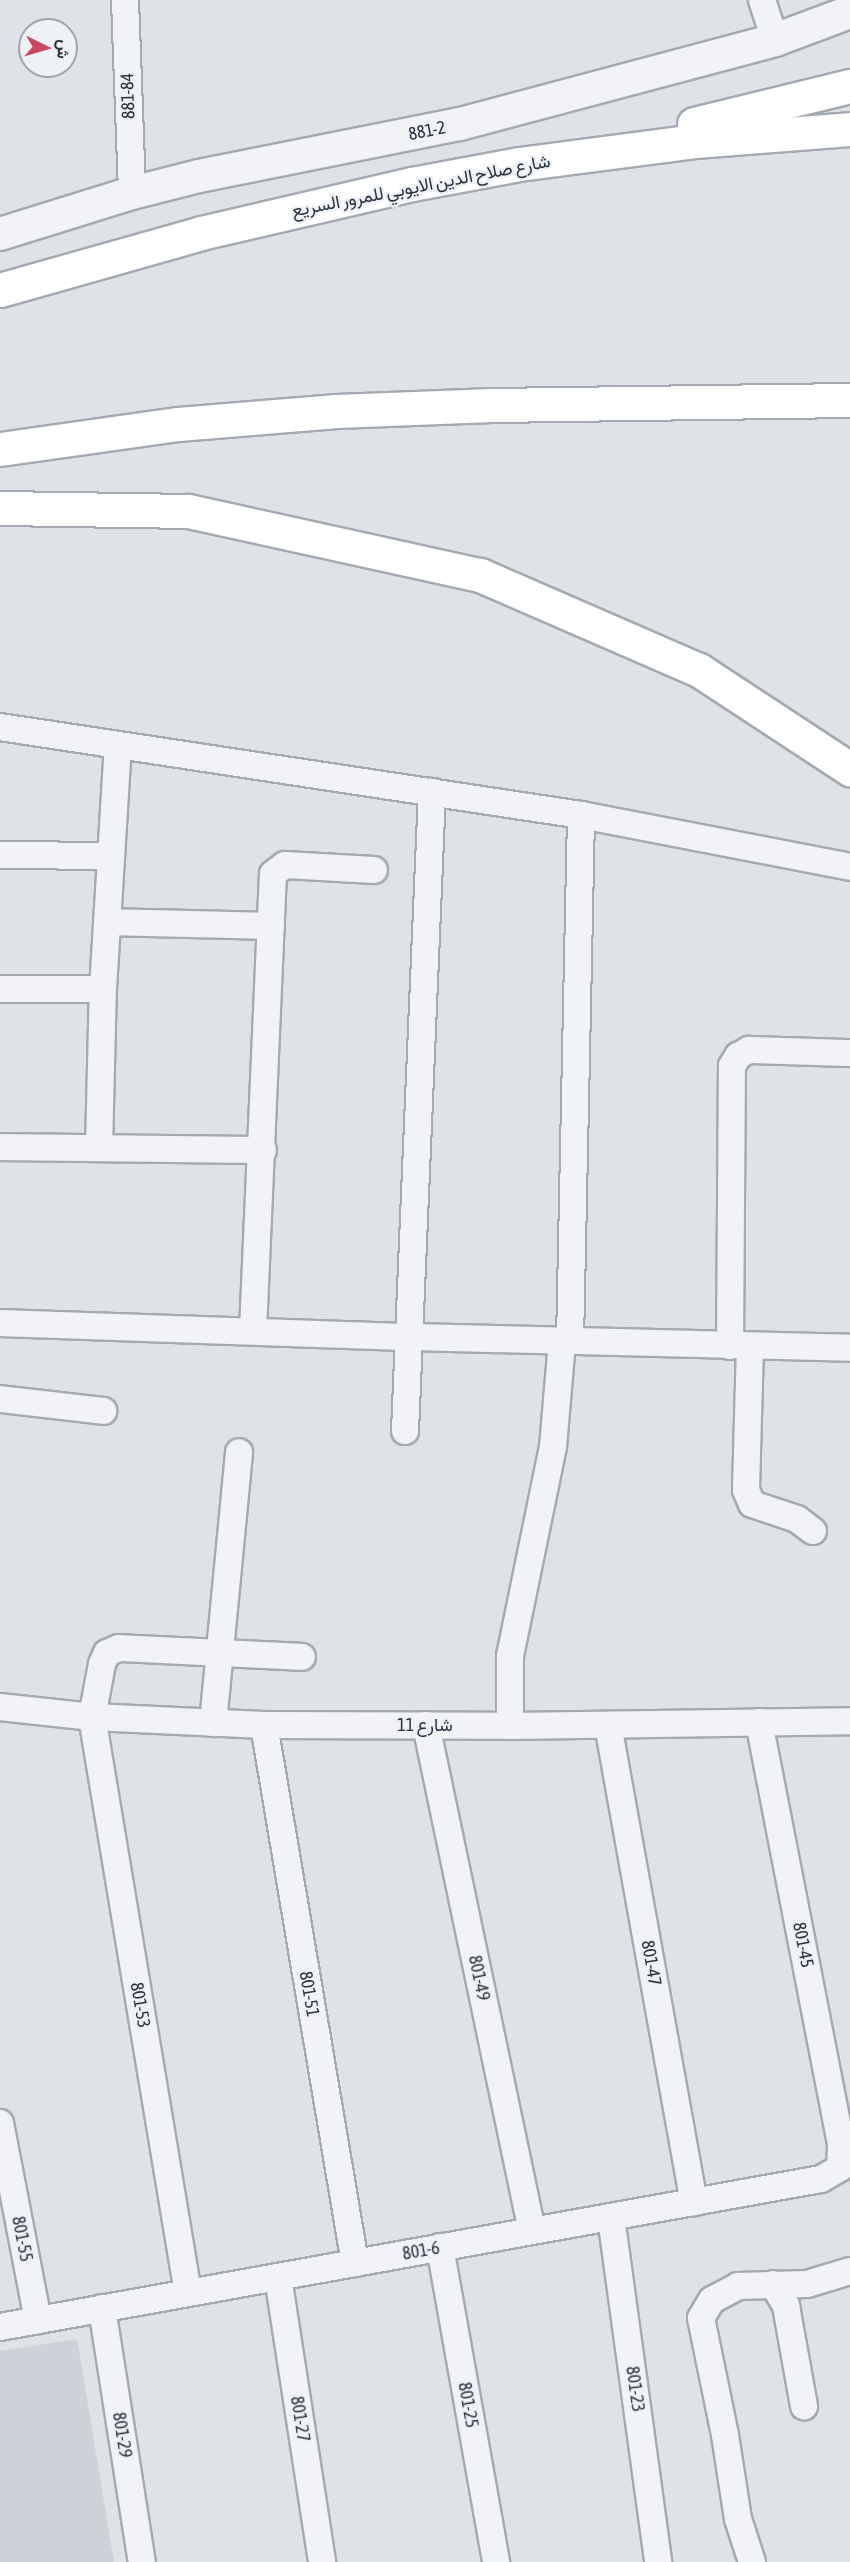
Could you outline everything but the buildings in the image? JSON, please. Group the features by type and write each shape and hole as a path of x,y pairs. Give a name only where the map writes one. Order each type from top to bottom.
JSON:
{"highway":[{"path":"519,164 850,86"},
{"name":"شارع صلاح الدين الايوبي للمرور السريع","path":"0,290 254,220 402,186 519,164 695,141 850,129"},
{"path":"0,449 121,431 259,416 509,405 850,400"},
{"path":"0,508 188,511 480,575 699,670 850,769"}],"street":[{"name":"881-84","path":"125,0 132,193"},
{"path":"762,0 775,40"},
{"name":"881-2","path":"0,234 132,193 270,161 459,124 775,40 850,12"},
{"path":"0,727 581,814 850,867"},
{"path":"99,1148 107,922 118,745"},
{"path":"405,1431 411,1338 432,792"},
{"path":"510,1726 510,1656 530,1569 553,1447 566,1341 581,814"},
{"path":"0,855 111,856"},
{"path":"253,1331 273,874 280,867 291,865 374,870"},
{"path":"107,922 271,926"},
{"path":"0,989 104,989"},
{"path":"813,1531 797,1519 752,1504 746,1490 732,1066 738,1056 749,1050 850,1053"},
{"path":"0,1147 262,1150"},
{"path":"0,1323 411,1338 850,1348"},
{"path":"0,1399 103,1411"},
{"path":"213,1723 239,1452"},
{"path":"92,1717 102,1664 107,1653 119,1648 302,1657"},
{"name":"شارع 11","path":"0,1707 92,1717 264,1725 510,1726 850,1721"},
{"name":"801-53","path":"92,1717 188,2293"},
{"name":"801-45","path":"759,1722 845,2169"},
{"name":"801-51","path":"264,1725 355,2263"},
{"name":"801-49","path":"426,1725 532,2231"},
{"name":"801-47","path":"608,1725 694,2202"},
{"name":"801-55","path":"0,2123 38,2320"},
{"name":"801-6","path":"0,2327 821,2179 845,2169"},
{"name":"801-23","path":"611,2217 658,2562"},
{"name":"801-25","path":"440,2247 496,2562"},
{"path":"752,2562 738,2519 725,2435 701,2318 712,2300 738,2286 807,2284 850,2271"},
{"name":"801-27","path":"278,2277 322,2562"},
{"path":"773,2284 786,2306 804,2406"},
{"name":"801-29","path":"102,2308 142,2562"}],"shaded area":[{"path":"77,2339 114,2562 0,2562 0,2351"}]}
